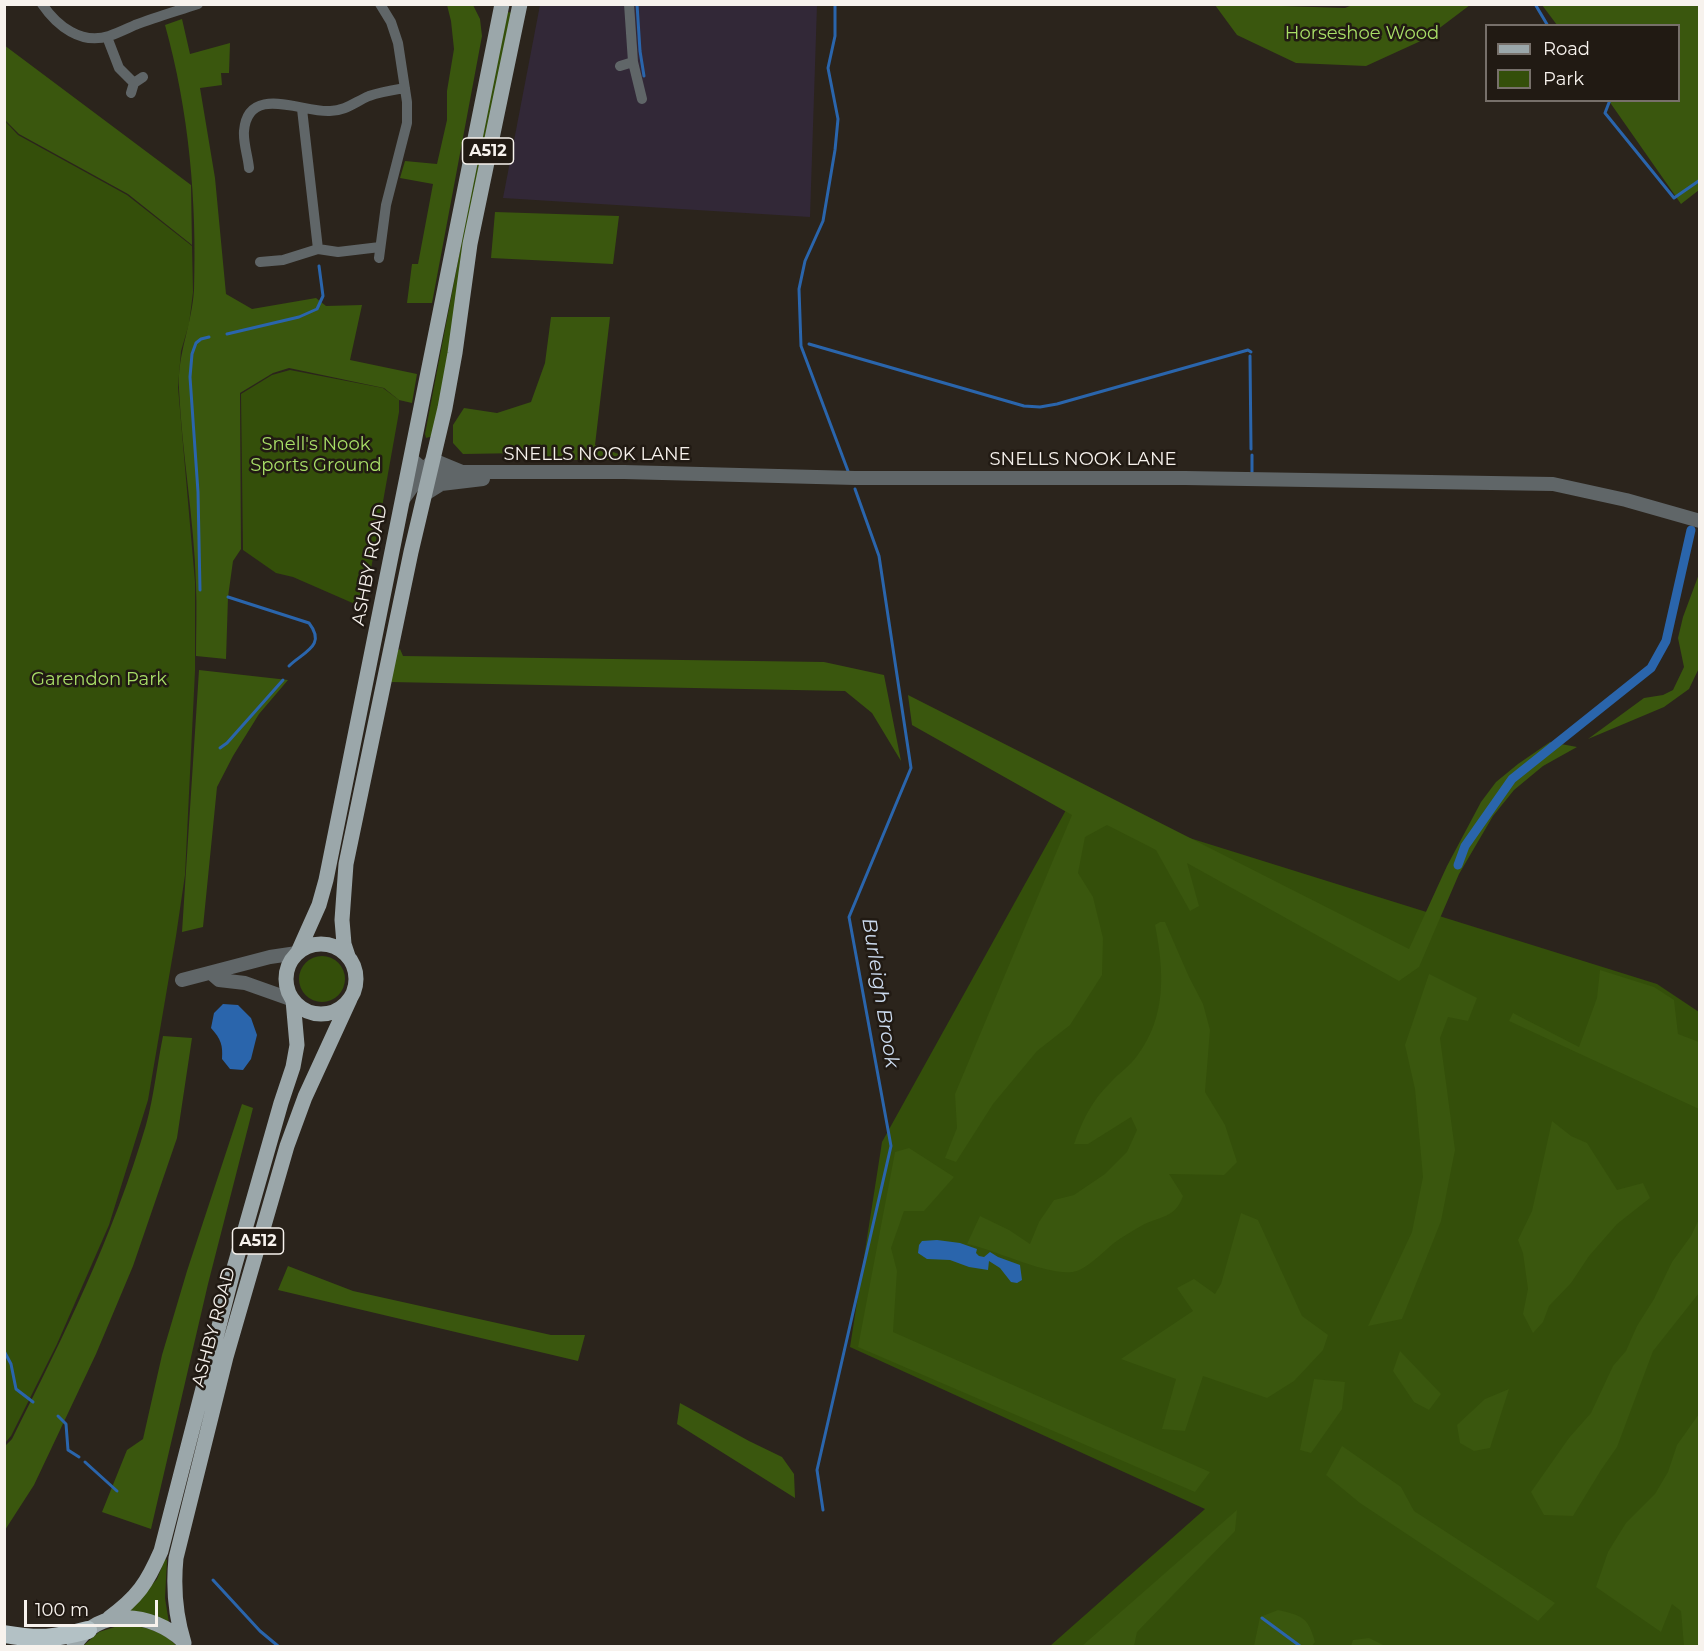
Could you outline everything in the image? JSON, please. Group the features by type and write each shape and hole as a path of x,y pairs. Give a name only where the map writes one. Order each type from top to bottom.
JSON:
{"highway":[{"path":"4,1634 34,1639 52,1639 88,1630"}],"main road":[{"name":"ASHBY ROAD","path":"348,956 344,944 342,920 346,864 429,467 441,427 455,353 470,244 520,4"},
{"name":"ASHBY ROAD","path":"297,953 319,905 326,880 502,5"},
{"path":"324,943 338,947 348,956 357,979 350,999 344,1006 326,1014 308,1011 292,999 287,987 286,972 297,953 310,945 324,943"},
{"name":"ASHBY ROAD","path":"88,1630 110,1618 143,1587 161,1551 231,1279 293,1067 297,1045 292,999"},
{"name":"ASHBY ROAD","path":"185,1645 176,1618 174,1580 176,1558 226,1357 287,1146 305,1097 350,999"},
{"path":"110,1618 141,1619 159,1624 169,1629 185,1645"},
{"path":"74,1647 88,1630"}],"street":[{"path":"42,4 50,16 66,30 78,36 107,37 198,4"},
{"path":"266,259 283,260 318,249 338,252 380,252 386,206 406,123 405,88 398,43 391,22 380,4"},
{"path":"629,4 633,62 642,99"},
{"path":"107,37 119,68 136,84"},
{"path":"620,66 633,62"},
{"path":"251,161 244,132 252,112 271,102 302,109 340,110 380,92 405,88"},
{"path":"302,109 318,249"},
{"name":"SNELLS NOOK LANE","path":"411,459 429,467 462,472 502,473 624,472 855,478 1185,478 1553,484 1626,500 1700,521"},
{"path":"402,501 429,467"},
{"path":"424,494 441,484 485,479 502,473"},
{"path":"182,980 270,957 297,953"},
{"path":"211,973 219,980 245,983 292,999"}],"shaded area":[{"path":"540,5 817,5 810,217 503,198"}],"green space":[{"name":"Horseshoe Wood","path":"1355,4 1470,5 1425,39 1366,66 1296,63 1237,35 1215,5 1345,8"},
{"path":"447,5 473,5 480,19 482,36 432,303 407,303 412,264 418,264 433,184 400,178 405,161 437,164 447,120 447,91 454,49"},
{"path":"1542,5 1699,5 1699,190 1681,204 1610,102 1680,102 1680,24 1556,24"},
{"path":"508,12 512,13 433,436 426,438 505,15"},
{"path":"182,19 190,54 230,43 229,73 221,73 222,85 200,88 215,178 226,294 252,309 316,298 326,306 362,305 350,360 417,374 412,403 399,400 384,388 289,368 273,373 240,393 241,549 233,561 228,597 226,659 196,656 195,559 179,389 180,364 194,290 194,223 186,123 165,25"},
{"path":"4,45 191,185 192,245 128,194 19,134 5,120"},
{"name":"Garendon Park","path":"5,121 18,135 127,195 192,246 193,292 189,324 181,351 178,387 195,582 195,671 185,875 148,1100 109,1225 57,1344 11,1436 5,1443"},
{"path":"495,212 619,216 613,264 491,258"},
{"path":"551,317 610,317 595,445 634,460 544,460 524,453 463,454 453,443 453,425 464,408 497,413 531,402 545,363"},
{"name":"Snell's Nook Sports Ground","path":"290,370 383,388 399,400 399,412 364,608 293,577 276,573 243,550 241,394 272,375"},
{"path":"1699,574 1699,668 1689,689 1664,707 1588,739 1644,698 1663,695 1673,690 1684,667 1678,638"},
{"path":"400,649 403,656 824,662 884,675 901,761 872,713 845,691 390,682 395,652"},
{"path":"199,670 288,680 259,714 217,787 203,927 182,932"},
{"path":"908,695 1409,949 1447,866 1481,802 1496,782 1550,742 1577,747 1543,766 1514,790 1493,816 1459,874 1419,967 1399,981 1187,863 1199,906 1190,911 1156,850 1107,825 1085,837 1078,873 1093,897 1103,938 1102,975 1070,1025 1037,1051 993,1104 956,1162 945,1158 957,1128 955,1094 1072,815 912,725"},
{"path":"1071,801 1657,984 1699,1012 1699,1646 1050,1646 1205,1509 850,1347 882,1142"},
{"path":"1165,922 1203,1004 1210,1030 1205,1092 1225,1125 1237,1162 1224,1175 1169,1174 1183,1196 1176,1209 1127,1234 1077,1271 1053,1271 967,1244 980,1216 1009,1230 1030,1244 1039,1222 1054,1200 1074,1195 1105,1174 1127,1152 1137,1130 1131,1117 1088,1144 1074,1144 1093,1103 1134,1060 1147,1041 1154,1025 1161,993 1160,959 1155,925"},
{"path":"322,956 338,963 345,979 338,995 322,1002 306,995 299,979 306,963"},
{"path":"1600,970 1654,987 1674,1000 1678,1034 1699,1042 1699,1109 1509,1021 1513,1013 1579,1047 1597,998"},
{"path":"1429,974 1477,998 1468,1021 1448,1017 1440,1038 1455,1150 1441,1221 1402,1319 1368,1326 1412,1232 1423,1177 1415,1089 1405,1045"},
{"path":"163,1036 192,1038 177,1138 133,1266 96,1354 34,1485 5,1530 5,1446 12,1439 69,1323 103,1246 146,1125"},
{"path":"242,1104 253,1108 208,1284 151,1529 102,1512 127,1450 143,1439 162,1355"},
{"path":"1552,1121 1571,1136 1587,1143 1617,1190 1643,1183 1650,1198 1617,1224 1589,1256 1571,1283 1549,1306 1543,1322 1533,1333 1523,1314 1528,1289 1523,1253 1518,1240 1532,1211"},
{"path":"909,1148 954,1177 924,1211 904,1211 891,1248 897,1271 893,1332 1210,1472 1195,1492 858,1347 895,1152"},
{"path":"1241,1213 1258,1220 1302,1316 1328,1335 1323,1350 1294,1381 1267,1398 1203,1376 1185,1431 1162,1429 1176,1379 1121,1359 1193,1311 1177,1288 1194,1279 1215,1294 1221,1284"},
{"path":"1699,1219 1699,1293 1653,1351 1617,1447 1573,1516 1544,1515 1531,1492 1569,1438 1591,1413 1613,1366 1626,1351 1672,1262 1691,1236"},
{"path":"288,1266 353,1291 551,1335 585,1335 578,1361 278,1290"},
{"path":"1400,1351 1441,1394 1429,1410 1414,1402 1393,1371"},
{"path":"1314,1379 1345,1382 1342,1409 1311,1453 1300,1450"},
{"path":"1509,1389 1490,1448 1474,1451 1460,1443 1457,1425 1485,1399"},
{"path":"680,1403 782,1457 794,1474 795,1498 677,1424"},
{"path":"1699,1414 1699,1646 1684,1646 1681,1611 1672,1604 1661,1632 1596,1587 1608,1552 1626,1523 1655,1494 1668,1472 1677,1445"},
{"path":"1342,1446 1401,1487 1414,1511 1555,1603 1538,1621 1360,1503 1326,1475"},
{"path":"1237,1510 1235,1531 1137,1632 1134,1646 1082,1646"},
{"path":"165,1559 167,1560 165,1598 169,1623 129,1611 157,1579"},
{"path":"1278,1610 1299,1616 1307,1622 1315,1642 1312,1646 1254,1646 1260,1617"},
{"path":"124,1624 152,1630 165,1636 177,1646 83,1646 99,1632"},
{"path":"1369,1638 1385,1646 1351,1646 1353,1640"}],"water":[{"path":"223,1004 238,1005 251,1018 257,1035 251,1059 243,1070 230,1069 222,1059 221,1042 211,1028 214,1013"},
{"path":"922,1241 960,1243 977,1249 976,1253 979,1256 984,1257 990,1252 1020,1265 1022,1280 1017,1283 1011,1282 1000,1268 989,1261 988,1270 969,1267 950,1260 927,1259 918,1253"}],"waterway":[{"path":"637,4 644,76"},
{"name":"Burleigh Brook","path":"835,4 835,36 828,68 838,119 835,150 823,221 805,261 799,289 801,346 848,471"},
{"path":"1535,4 1547,24"},
{"path":"1609,102 1605,113 1674,198 1700,180"},
{"path":"227,334 299,317 317,309 323,296 319,266"},
{"path":"200,590 198,492 190,377 192,354 196,343 209,337"},
{"path":"809,344 1024,406 1040,407 1248,350 1251,352"},
{"path":"1250,356 1251,449"},
{"path":"1252,455 1252,473"},
{"name":"Burleigh Brook","path":"823,1510 817,1470 891,1146 849,917 911,768 879,556 855,489"},
{"path":"1458,865 1465,846 1512,779 1651,668 1666,641 1691,530"},
{"path":"228,597 309,623 314,631 314,643 289,666"},
{"path":"220,748 283,680"},
{"path":"4,1351 11,1364 16,1389 33,1402"},
{"path":"58,1416 66,1424 68,1450 79,1457"},
{"path":"85,1462 117,1491"},
{"path":"213,1580 260,1631 278,1646"},
{"path":"1262,1618 1300,1646"}]}
